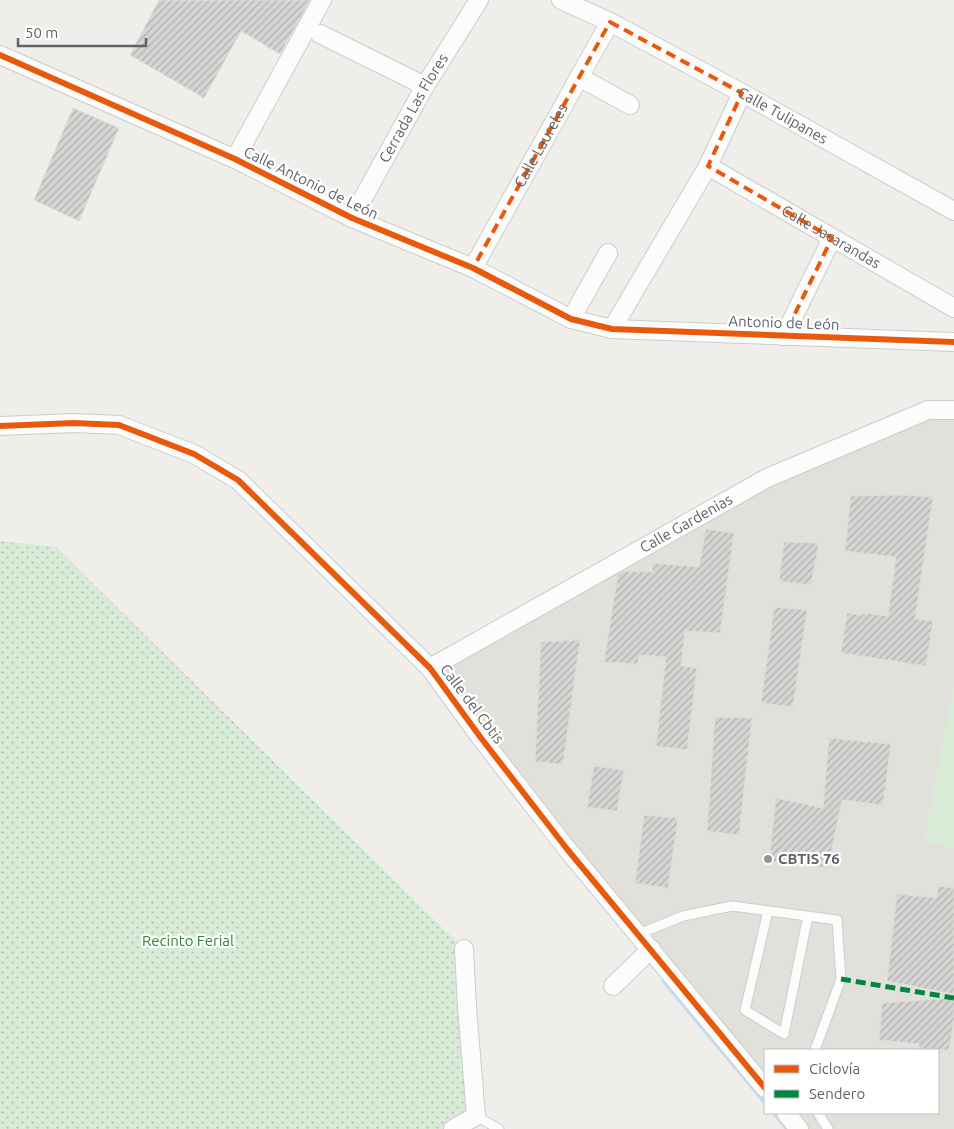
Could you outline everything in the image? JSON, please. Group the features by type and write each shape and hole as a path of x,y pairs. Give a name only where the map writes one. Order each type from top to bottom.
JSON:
{"street":[{"path":"235,159 322,0"},
{"name":"Cerrada Las Flores","path":"352,218 425,86 480,0"},
{"path":"561,0 610,22"},
{"name":"Calle Laureles","path":"473,268 610,22"},
{"name":"Calle Tulipanes","path":"610,22 954,211"},
{"path":"320,34 425,86"},
{"name":"Calle Antonio de León","path":"0,55 235,159 352,218 473,268 571,318 612,329"},
{"path":"579,77 630,105"},
{"path":"612,329 708,166 742,93"},
{"name":"Calle Jacarandas","path":"708,166 954,308"},
{"path":"784,336 832,238"},
{"path":"571,318 608,253"},
{"name":"Antonio de León","path":"612,329 954,342"},
{"name":"Calle Gardenias","path":"430,668 767,478 928,410 954,410"},
{"name":"Calle del Cbtis","path":"0,426 74,423 119,426 194,454 238,480 430,668 481,738 567,849 764,1087"},
{"path":"453,1129 476,1116 464,949"},
{"path":"613,986 651,949"},
{"path":"787,1114 799,1129"}],"lane":[{"path":"639,934 683,916 732,906 836,920 841,979 815,1049"},
{"path":"768,911 745,1010 784,1034 808,916"},
{"path":"819,1114 828,1129"},
{"path":"476,1116 498,1129"}],"highlighted area":[{"path":"610,22 742,93 708,166 832,238 784,336 612,329 571,319 473,268"}],"shaded area":[{"name":"CBTIS 76","path":"928,410 954,410 954,1129 800,1129 788,1114 939,1114 939,1049 764,1049 764,1085 430,668 745,491"}],"green space":[{"name":"Recinto Ferial","path":"0,541 56,547 464,949 476,1116 453,1129 0,1129"},
{"path":"954,681 954,848 924,842"}],"building":[{"path":"159,0 310,0 280,54 241,31 204,98 130,55"},
{"path":"73,108 119,128 79,221 34,200"},
{"path":"901,495 933,497 915,619 933,621 926,666 841,653 847,613 888,616 896,557 845,551 851,496"},
{"path":"706,529 734,533 720,633 685,631 681,666 697,668 687,750 656,746 666,657 639,655 638,664 604,662 618,574 624,571 652,572 653,563 699,567"},
{"path":"784,542 819,543 811,585 779,581"},
{"path":"774,607 807,610 793,707 761,703"},
{"path":"580,640 563,764 535,762 541,642"},
{"path":"715,717 752,718 739,835 707,831"},
{"path":"829,738 891,744 883,805 842,800 828,868 769,861 776,798 823,808"},
{"path":"594,766 624,770 617,811 587,807"},
{"path":"644,815 678,818 668,888 635,883"},
{"path":"938,886 954,888 954,994 887,981 897,894 937,898"},
{"path":"954,998 954,1020 949,1050 919,1049 919,1044 879,1040 882,1003"}],"waterway":[{"path":"664,981 764,1101"},
{"path":"775,1114 788,1129"}],"marked path":[{"path":"841,979 954,998"}],"cycle path":[{"path":"0,55 235,159 352,218 473,268 571,319 612,329 954,342"},
{"path":"0,426 74,423 119,425 194,454 238,480 430,668 481,738 567,849 764,1087"}],"place":[{"name":"CBTIS 76","path":"768,859"}]}
